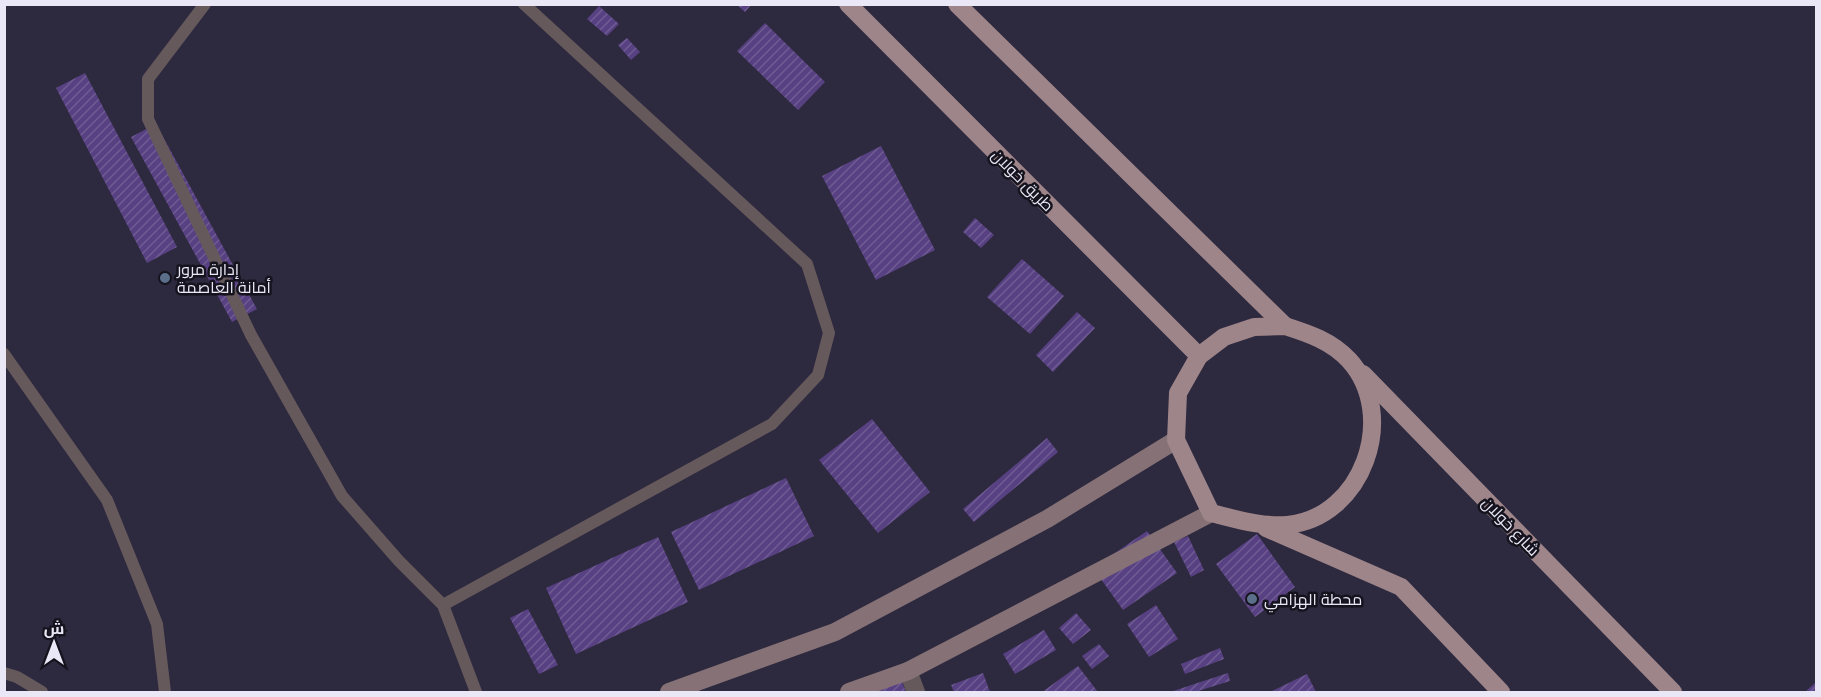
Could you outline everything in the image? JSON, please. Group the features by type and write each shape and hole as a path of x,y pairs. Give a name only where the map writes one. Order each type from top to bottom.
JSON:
{"main road":[{"name":"طريق خولان","path":"848,4 1199,356"},
{"path":"957,4 1285,326"},
{"path":"1258,525 1289,525 1318,515 1343,498 1361,473 1371,445 1373,415 1365,386 1349,360 1320,337 1285,326 1254,327 1224,337 1199,356 1179,393 1176,440 1211,513 1258,525 1401,587 1502,693"},
{"name":"شارع خولان","path":"1349,360 1673,693"}],"street":[{"path":"669,693 835,632 1047,519 1176,440"},
{"path":"849,693 908,671 1211,513"},
{"path":"908,671 916,693"}],"lane":[{"path":"206,4 148,79 147,119 251,334 342,496 399,561 443,605 476,693"},
{"path":"443,605 772,424 818,375 829,333 807,264 524,4"},
{"path":"4,354 107,500 157,624 165,693"},
{"path":"4,673 17,677 42,693"}],"building":[{"path":"736,4 752,4 745,12"},
{"path":"599,6 619,24 607,36 587,19"},
{"path":"765,23 825,82 798,110 737,51"},
{"path":"627,38 640,52 631,60 618,45"},
{"path":"85,73 177,247 147,263 56,88"},
{"path":"156,124 257,309 232,322 131,137"},
{"path":"881,146 935,250 876,280 822,176"},
{"path":"975,218 994,235 981,248 963,232"},
{"path":"1022,259 1064,296 1030,334 987,297"},
{"path":"1077,312 1095,328 1053,372 1036,355"},
{"path":"872,419 930,492 878,533 819,460"},
{"path":"1047,438 1058,452 974,522 963,509"},
{"path":"786,478 814,536 699,590 671,532"},
{"path":"1147,531 1177,573 1123,610 1093,568"},
{"path":"1257,534 1295,587 1255,617 1216,564"},
{"path":"1188,536 1204,570 1191,577 1174,542"},
{"path":"658,537 688,602 576,654 546,588"},
{"path":"1156,605 1178,639 1149,657 1127,624"},
{"path":"528,609 558,665 539,674 510,618"},
{"path":"1076,613 1091,630 1073,644 1059,628"},
{"path":"1044,630 1056,650 1015,674 1003,654"},
{"path":"1099,644 1109,656 1092,669 1082,656"},
{"path":"1220,648 1224,659 1185,674 1181,664"},
{"path":"896,666 906,692 867,692"},
{"path":"1078,666 1098,692 1042,692"},
{"path":"983,673 990,692 954,692 951,685"},
{"path":"1228,673 1230,681 1195,692 1170,692"},
{"path":"1307,674 1316,692 1270,692"},
{"path":"1816,682 1816,692 1805,692"}],"place":[{"name":"إدارة مرور أمانة العاصمة","path":"165,278"},
{"name":"محطة الهزامي","path":"1252,599"}]}
